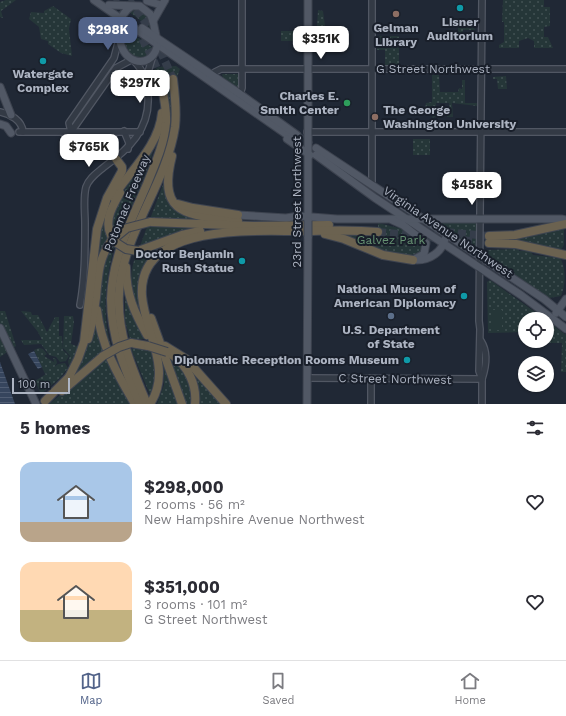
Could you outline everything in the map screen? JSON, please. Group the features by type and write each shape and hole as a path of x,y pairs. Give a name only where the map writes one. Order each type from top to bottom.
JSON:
{"highway":[{"name":"Potomac Freeway","path":"140,404 117,346 112,320 112,292 115,266 122,245 160,150 166,122 160,78"},
{"name":"Potomac Freeway","path":"150,402 127,355 120,324 119,287 122,269 127,254 164,164 175,129 176,108 173,79"},
{"path":"163,96 160,125 154,138 110,212 108,229 113,242 126,249 138,251 182,235 198,231 236,229 309,234 344,239 383,255 413,260"},
{"path":"175,129 173,151 167,179 169,193 176,207 189,214 271,225"},
{"path":"68,379 78,359 84,342 96,234 103,209 122,172 122,167 116,159"},
{"path":"95,249 102,221 111,201 140,160"},
{"path":"169,193 175,201 182,206 238,215"},
{"path":"40,403 68,379 78,365 85,351 92,322 99,265 103,253 127,228 150,222 378,229 309,234"},
{"path":"566,224 489,239 566,255"},
{"path":"150,402 160,375 156,352 148,328 143,302 142,284 147,270 161,253 184,240 212,234 259,231"},
{"path":"127,254 126,276 128,296 156,352"},
{"path":"147,270 146,291 148,309 182,404"},
{"path":"96,295 100,325 105,346 120,379 135,404"},
{"path":"40,403 58,394 103,356 119,347 131,343 147,344 166,349 186,359 226,404"},
{"path":"166,349 181,362 190,376 195,391 195,404"}],"main road":[{"path":"94,0 122,17 210,78 251,114 295,137 307,135 372,182 378,189"},
{"path":"102,0 122,17"},
{"name":"23rd Street Northwest","path":"307,404 309,234 307,153 308,0"},
{"path":"109,5 163,2"},
{"path":"153,21 163,2"},
{"path":"140,3 146,9 153,21 156,40 154,53 144,60 132,60 123,52 119,39 122,17 140,3"},
{"path":"210,78 240,94 295,137 307,153 365,193 375,198"},
{"path":"0,87 11,115"},
{"path":"0,124 6,126 11,133"},
{"name":"Virginia Avenue Northwest","path":"544,312 481,267 375,198 316,152 378,189 481,257 566,317"},
{"path":"385,219 386,205"},
{"path":"238,215 308,219 481,218 566,220"},
{"path":"385,219 403,225 424,242 426,248 424,254 413,260"},
{"path":"413,260 422,260 432,257 444,243 446,235"},
{"path":"554,315 566,299"},
{"name":"Virginia Avenue Northwest","path":"554,320 566,329"},
{"path":"0,328 40,403"},
{"path":"0,340 31,404"}],"street":[{"path":"240,94 242,88 242,0"},
{"path":"372,0 372,182"},
{"path":"482,0 481,267 479,321 481,341 485,348 485,371 482,379 482,404"},
{"path":"71,132 69,123 114,58 119,39"},
{"path":"146,82 154,53"},
{"path":"71,132 116,68 132,60 140,68 146,82 148,105 146,120 140,132 128,149 94,175 86,187 84,267 80,305"},
{"name":"G Street Northwest","path":"210,78 220,70 242,69 566,69"},
{"path":"0,112 11,115 21,126 21,132 140,132"},
{"path":"124,131 128,143 128,149"},
{"path":"307,135 372,132 566,132"},
{"name":"C Street Northwest","path":"307,378 482,379"},
{"path":"371,378 371,404"}],"green space":[{"path":"6,0 16,0 1,11 3,18 0,17 0,2"},
{"path":"503,0 544,0 544,7 550,7 550,26 544,27 544,37 548,37 553,48 534,48 534,41 528,38 519,41 519,48 499,48 499,45 504,42 504,22 502,22"},
{"path":"53,6 71,19 69,29 72,56 61,53 48,44 48,41 41,39 39,27 29,19 31,12 44,13 44,11"},
{"path":"134,9 142,10 150,19 151,28 129,12"},
{"path":"318,10 323,11 325,26 317,26"},
{"path":"458,25 470,25 476,30 463,30 462,38 458,38"},
{"path":"124,28 153,48 149,55 135,58 129,52 125,44"},
{"path":"281,31 299,31 299,41 281,41"},
{"path":"377,36 399,36 399,65 385,65 385,50 377,50"},
{"path":"176,66 180,69 177,77 154,77 152,72 158,67"},
{"path":"222,74 240,74 241,85 239,88 223,78"},
{"path":"432,75 439,75 440,92 458,92 459,88 462,89 462,80 465,80 465,103 477,103 477,106 452,103 453,117 447,117 447,110 450,110 449,103 436,103 437,117 434,117 434,127 432,127 433,110 425,108 426,103 432,102"},
{"path":"506,76 507,89 498,89 497,79 493,79 493,77"},
{"path":"170,86 171,104 168,138 152,186 138,218 135,217 157,165 168,103 166,87"},
{"path":"413,139 430,139 430,155 413,155"},
{"path":"156,140 149,165 122,229 113,235 111,215 113,209"},
{"path":"164,182 170,201 231,223 150,219"},
{"path":"105,218 109,236 96,260 101,228"},
{"name":"Galvez Park","path":"378,223 399,228 400,226 422,242 424,250 406,256 395,255 374,249 346,235 378,234"},
{"path":"476,223 476,246 473,247 437,224"},
{"path":"148,224 213,228 203,229 139,249"},
{"path":"562,229 564,230 564,245 561,250 505,240 505,238"},
{"path":"175,239 148,265 143,316 141,316 133,293 131,277 137,253"},
{"path":"113,243 115,244 109,269 105,308 111,346 108,347 99,308 98,288 102,265"},
{"path":"519,249 519,251 530,251 533,255 560,258 565,276 561,296 549,298 487,256 487,250"},
{"path":"490,280 535,312 518,312 518,332 488,333 487,282"},
{"path":"125,295 145,339 130,339 125,320"},
{"path":"492,310 502,310 502,330 492,330"},
{"path":"0,311 5,311 16,346 0,357"},
{"path":"21,311 31,312 32,315 38,315 47,332 55,317 59,317 59,336 62,336 63,350 69,356 66,361 60,362 56,357 49,355 41,344 24,345 21,340 42,340 38,332"},
{"path":"64,316 73,316 74,322 71,344 79,347 69,366 68,361 70,356 63,348"},
{"path":"96,316 105,350 58,393 78,366 82,358 90,339"},
{"path":"554,326 566,335 566,372 561,372 562,343 554,343"},
{"path":"39,348 43,349 47,354 44,356 54,362 53,358 56,359 57,363 54,367 58,364 65,363 68,368 60,378 41,394 35,381 49,372 45,374 34,350"},
{"path":"131,349 152,349 158,375 151,397"},
{"path":"166,354 187,372 193,404 184,404"},
{"path":"108,357 131,404 49,404"},
{"path":"180,358 223,404 197,404"},
{"path":"164,364 181,404 157,404 164,385"}],"water":[{"path":"34,351 42,367 38,369 28,354"},
{"path":"0,362 15,404 0,404"}],"tunnel":[{"path":"114,0 135,27 152,57 160,78"},
{"path":"129,0 151,30 173,79"},
{"path":"297,135 316,148"},
{"path":"422,230 489,236"},
{"path":"378,232 437,238"},
{"path":"452,239 489,243"}],"place":[{"name":"Lisner Auditorium","path":"460,8"},
{"name":"Gelman Library","path":"396,14"},
{"name":"Watergate Complex","path":"43,61"},
{"name":"Charles E. Smith Center","path":"347,103"},
{"name":"The George Washington University","path":"375,117"},
{"name":"Doctor Benjamin Rush Statue","path":"242,261"},
{"name":"National Museum of American Diplomacy","path":"464,296"},
{"name":"U.S. Department of State","path":"391,316"},
{"name":"Diplomatic Reception Rooms Museum","path":"407,360"}]}
